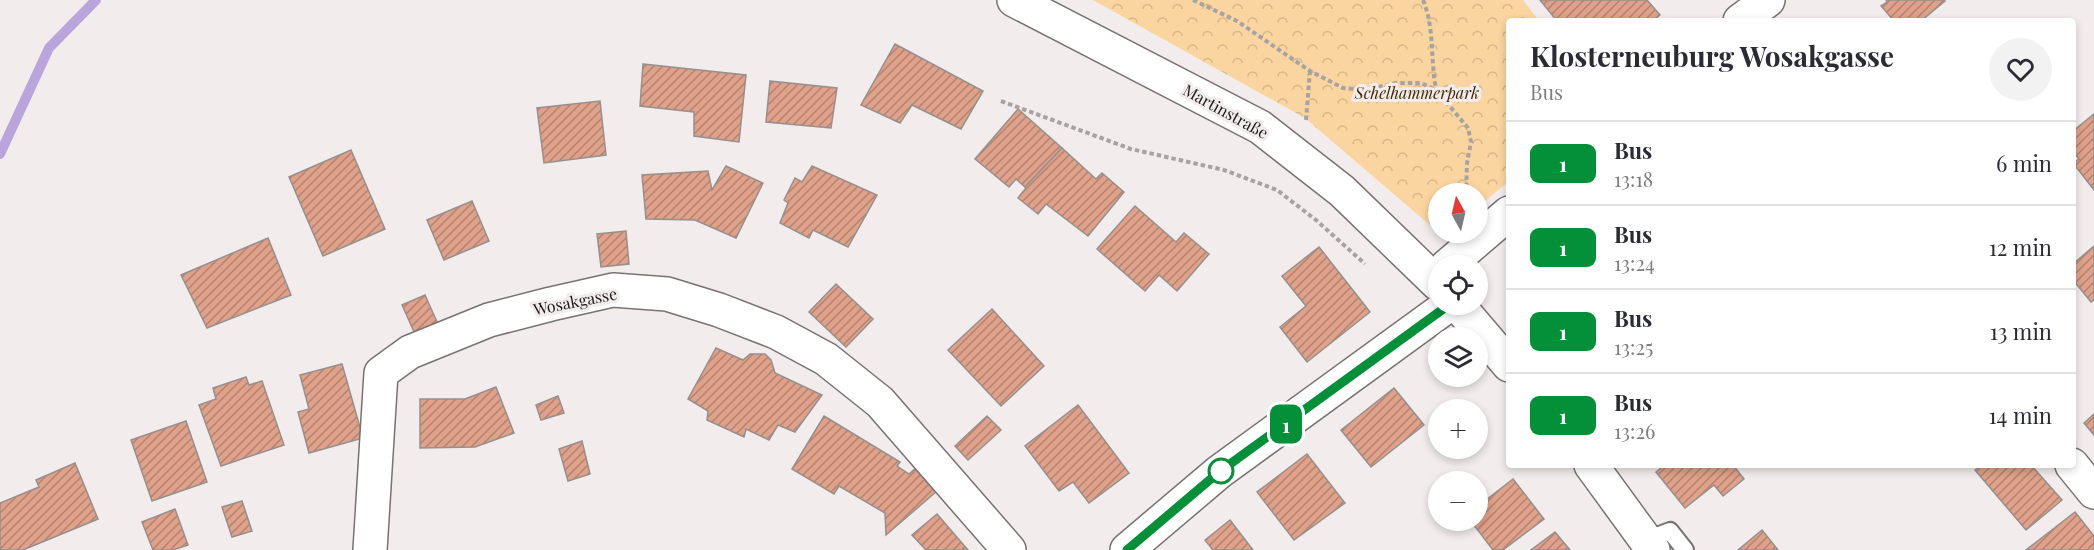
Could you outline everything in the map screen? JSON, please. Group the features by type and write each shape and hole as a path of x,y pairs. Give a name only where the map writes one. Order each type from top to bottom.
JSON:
{"street":[{"name":"Martinstraße","path":"1014,0 1260,127 1342,191 1428,265"},
{"path":"1744,18 1767,0"},
{"path":"1462,255 1506,216"},
{"name":"Wosakgasse","path":"370,550 381,373 410,352 489,320 613,290 667,294 719,310 776,332 826,359 880,402 1009,550"},
{"path":"1127,550 1219,472 1435,315"},
{"path":"1466,315 1506,361"},
{"path":"1593,468 1650,545"},
{"path":"2074,468 2094,492"}],"lane":[{"path":"1650,545 1670,531 1685,550"}],"path":[{"path":"1193,0 1237,21 1310,71 1343,88 1365,90 1396,82 1420,83 1436,90 1468,128 1471,142 1466,183"},
{"path":"1423,0 1431,29 1432,72 1436,90"},
{"path":"1302,160 1310,71"},
{"path":"1001,101 1131,149 1224,170 1277,190 1316,220 1366,265"}],"green space":[{"name":"Schelhammerpark","path":"1093,0 1523,0 1537,18 1506,18 1506,184 1488,199 1488,183 1428,183 1428,223 1305,118"}],"building":[{"path":"1540,0 1647,0 1660,15 1656,18 1555,18"},
{"path":"1886,0 1945,1 1925,18 1891,18 1881,6 1887,2"},
{"path":"895,44 983,91 961,129 912,105 900,123 861,105"},
{"path":"643,64 746,75 739,142 694,136 694,112 640,106"},
{"path":"770,81 837,88 831,128 766,122"},
{"path":"600,101 606,155 544,163 537,108"},
{"path":"1018,109 1062,148 1025,187 1016,179 1009,187 975,159"},
{"path":"2094,114 2094,190 2076,167 2076,161 2079,159 2076,155 2076,129"},
{"path":"1062,148 1096,179 1102,173 1124,192 1088,236 1046,204 1038,214 1018,198 1025,187"},
{"path":"351,150 385,229 323,256 289,177"},
{"path":"726,166 763,183 736,238 695,220 646,219 642,175 708,171 712,190"},
{"path":"812,166 877,195 848,247 813,230 809,238 780,223 788,203 784,200 795,178 802,182"},
{"path":"472,201 489,241 444,260 427,220"},
{"path":"1135,206 1176,242 1184,233 1209,254 1177,291 1159,275 1145,291 1097,249"},
{"path":"626,231 629,264 601,267 597,234"},
{"path":"268,238 291,295 207,328 181,275"},
{"path":"2094,246 2094,300 2091,302 2076,284 2076,261"},
{"path":"1319,247 1370,312 1307,362 1280,327 1306,306 1282,276"},
{"path":"836,284 873,319 846,347 809,312"},
{"path":"425,295 438,324 415,334 402,305"},
{"path":"992,309 1044,366 1001,406 948,350"},
{"path":"716,348 743,360 750,354 765,354 771,360 775,373 822,395 795,432 778,425 769,440 746,429 744,437 707,420 708,411 688,399"},
{"path":"342,364 363,438 309,453 298,412 309,409 300,375"},
{"path":"246,377 249,385 262,381 284,445 221,466 199,405 216,399 213,388"},
{"path":"496,387 514,433 475,447 420,448 420,399 465,399"},
{"path":"1394,388 1424,425 1371,467 1341,430"},
{"path":"558,396 564,413 541,420 536,405"},
{"path":"1078,405 1129,473 1089,503 1073,482 1059,491 1025,446"},
{"path":"2094,414 2094,435 2084,423"},
{"path":"824,416 900,462 897,466 909,474 917,467 937,491 886,535 885,513 839,486 834,494 792,469"},
{"path":"987,416 1001,430 968,460 955,446"},
{"path":"186,421 207,482 152,501 131,440"},
{"path":"582,441 590,474 568,481 559,449"},
{"path":"1307,454 1345,503 1294,540 1257,492"},
{"path":"75,463 98,519 23,550 0,550 0,503 39,487 36,480"},
{"path":"1661,468 1735,468 1744,479 1723,496 1714,485 1685,508 1656,472"},
{"path":"1977,468 2034,468 2062,500 2026,530 1975,470"},
{"path":"1513,479 1544,519 1503,550 1493,550 1478,531 1488,531 1488,498"},
{"path":"242,501 252,531 232,537 222,507"},
{"path":"175,509 188,545 173,550 153,550 142,522"},
{"path":"2075,512 2094,536 2094,550 2026,550"},
{"path":"937,514 968,550 926,550 912,535"},
{"path":"1230,520 1253,550 1213,550 1205,540"},
{"path":"1762,530 1778,550 1738,550"},
{"path":"1555,532 1570,550 1531,550"}],"waterway":[{"path":"0,154 49,48 96,0"}],"bus line":[{"name":"1","path":"1127,550 1219,472 1435,315"}]}
